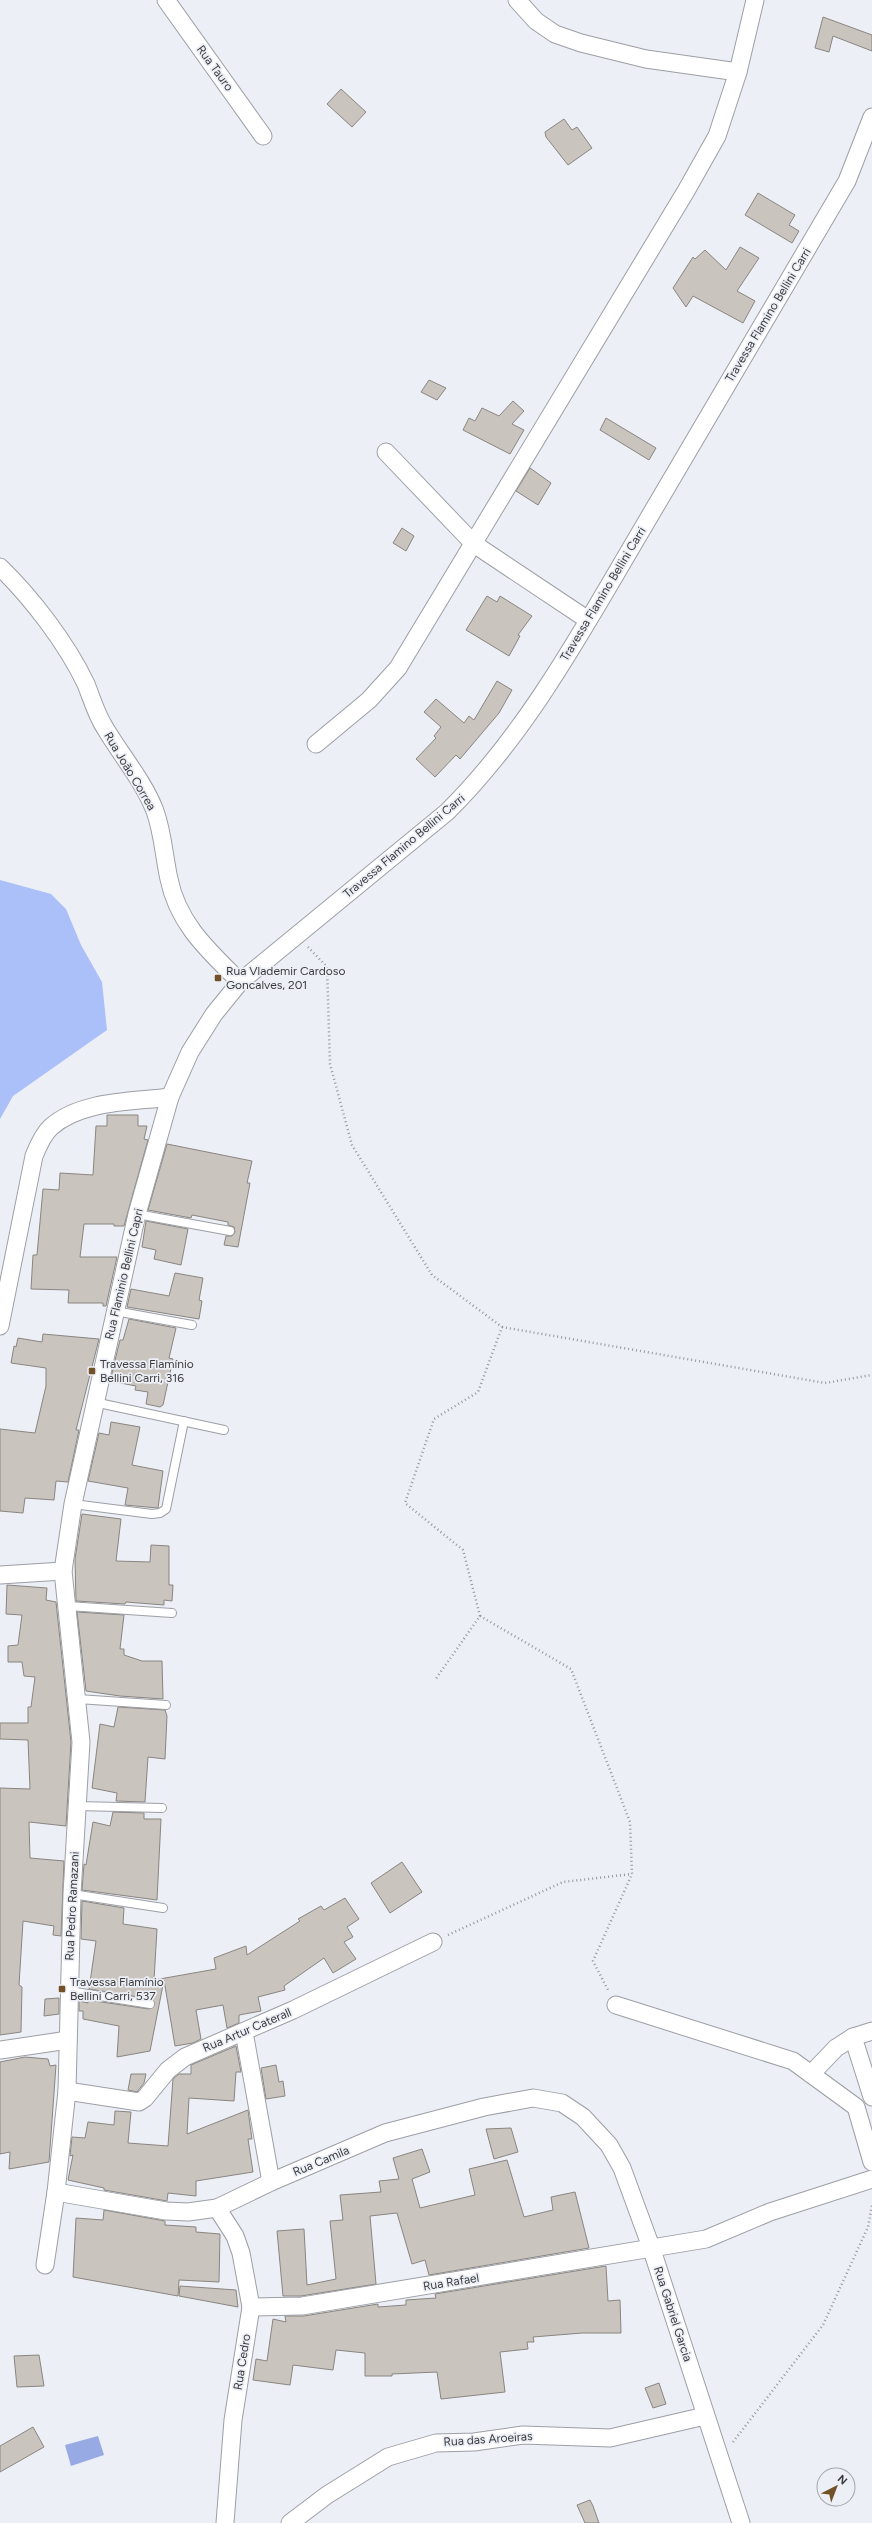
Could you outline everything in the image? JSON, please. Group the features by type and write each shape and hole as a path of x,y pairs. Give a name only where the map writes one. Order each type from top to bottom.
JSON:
{"street":[{"name":"Rua Tauro","path":"166,0 263,136"},
{"path":"517,0 536,21 555,34 581,43 646,59 738,72"},
{"path":"316,744 370,700 398,668 474,544 717,136 738,72 755,0"},
{"name":"Travessa Flamino Bellini Carri","path":"170,1097 190,1052 214,1014 240,982 447,812 476,783 501,753 588,620 847,181 872,117"},
{"path":"386,452 474,544 588,620"},
{"name":"Rua João Correa","path":"0,567 66,648 86,684 99,719 146,793 155,811 160,828 169,880 176,905 186,923 197,938 240,982"},
{"path":"0,1326 34,1156 51,1127 85,1109 170,1097"},
{"name":"Rua Flaminio Bellini Capri","path":"63,1571 73,1504 94,1402 137,1214 170,1097"},
{"path":"0,1575 63,1571"},
{"name":"Rua Pedro Ramazani","path":"45,2265 56,2192 66,2091 72,1894 81,1742 78,1699 63,1571"},
{"name":"Rua Artur Caterall","path":"66,2091 139,2102 145,2098 175,2063 363,1978 433,1942"},
{"path":"616,2005 793,2061 856,2107 866,2123 872,2162"},
{"path":"811,2074 836,2048 853,2037 872,2031"},
{"path":"244,2032 271,2182"},
{"path":"853,2037 872,2097"},
{"path":"0,2050 68,2040"},
{"name":"Rua Camila","path":"56,2192 166,2211 188,2212 217,2208 271,2182 385,2134 484,2107 533,2098 562,2103 583,2117"},
{"name":"Rua Gabriel Garcia","path":"583,2117 609,2145 622,2168 651,2247 740,2523"},
{"name":"Rua Rafael","path":"251,2307 302,2306 706,2239 770,2212 872,2179"},
{"name":"Rua Cedro","path":"217,2208 235,2236 241,2253 251,2307 233,2420 225,2523"},
{"name":"Rua das Aroeiras","path":"290,2523 326,2495 388,2457 436,2443 474,2442 522,2435 610,2438 705,2416"}],"lane":[{"path":"137,1214 230,1231"},
{"path":"115,1310 192,1326"},
{"path":"94,1402 224,1430"},
{"path":"73,1504 152,1514 160,1513 166,1509 184,1421"},
{"path":"68,1606 172,1613"},
{"path":"78,1699 166,1705"},
{"path":"77,1806 162,1808"},
{"path":"72,1894 163,1908"},
{"path":"69,1991 150,2004"}],"path":[{"path":"297,936 327,967 330,1064 352,1145 432,1275 502,1327 825,1383 872,1375"},
{"path":"502,1327 478,1392 434,1419 405,1503 463,1550 480,1616 571,1669 630,1822 632,1874 593,1961 616,2005"},
{"path":"435,1680 480,1616"},
{"path":"433,1942 563,1882 632,1874"},
{"path":"720,2460 823,2325 868,2228 872,2205"}],"shaded area":[{"path":"0,880 51,894 66,909 81,945 102,982 107,1030 13,1096 0,1119"},
{"path":"98,2436 104,2455 71,2466 65,2445"}],"building":[{"path":"823,17 872,35 872,51 833,36 829,52 815,48"},
{"path":"341,89 366,112 352,127 327,104"},
{"path":"564,119 572,130 577,127 592,148 568,165 546,137 545,132"},
{"path":"758,193 795,215 789,225 799,231 792,243 745,215"},
{"path":"740,247 759,258 737,291 755,301 743,323 693,296 686,307 673,288 693,257 695,259 705,250 726,270"},
{"path":"429,380 446,388 437,400 421,392"},
{"path":"513,401 524,411 512,424 524,430 510,454 463,430 469,418 475,421 482,408 499,416"},
{"path":"606,418 656,448 649,460 600,430"},
{"path":"530,468 551,483 538,505 516,491"},
{"path":"402,528 414,536 406,551 393,543"},
{"path":"487,596 497,602 500,596 532,616 518,635 520,636 509,656 466,630"},
{"path":"497,681 512,690 499,713 460,759 456,755 435,777 416,759 436,738 434,736 441,727 424,712 436,699 464,723 469,716 474,720"},
{"path":"107,1115 138,1115 138,1126 147,1126 144,1139 148,1140 124,1226 114,1226 114,1224 84,1224 80,1257 117,1257 106,1306 103,1306 103,1303 68,1303 69,1290 31,1289 33,1255 37,1255 43,1189 59,1190 60,1173 93,1175 96,1126 107,1126"},
{"path":"167,1144 252,1161 247,1183 250,1183 238,1247 224,1245 226,1236 232,1236 235,1232 234,1227 228,1225 228,1222 192,1215 191,1218 148,1210"},
{"path":"146,1221 188,1229 181,1265 154,1259 156,1250 142,1247"},
{"path":"175,1273 203,1278 199,1300 202,1301 199,1319 127,1307 131,1289 169,1296"},
{"path":"129,1319 176,1328 169,1358 173,1359 163,1405 160,1407 146,1404 148,1392 135,1390 136,1386 110,1381 120,1340 123,1340"},
{"path":"43,1334 99,1339 76,1430 79,1430 68,1482 56,1481 54,1500 25,1498 23,1513 0,1511 0,1429 35,1433 46,1386 46,1368 11,1363 14,1346 16,1347 18,1338 42,1342"},
{"path":"111,1422 140,1427 132,1465 163,1471 158,1508 125,1505 128,1488 88,1481 99,1433 109,1435"},
{"path":"82,1514 121,1519 116,1561 150,1562 151,1545 169,1546 169,1585 173,1585 172,1601 164,1600 164,1605 126,1602 125,1604 76,1601 75,1559"},
{"path":"7,1585 47,1588 46,1600 56,1602 71,1742 66,1826 29,1822 30,1858 64,1861 61,1936 53,1935 54,1926 23,1921 19,1985 22,1987 21,2032 0,2035 0,1788 30,1789 28,1740 0,1739 0,1723 28,1723 28,1707 31,1707 35,1677 24,1676 22,1662 8,1662 8,1646 18,1645 22,1615 6,1614"},
{"path":"77,1612 124,1615 120,1649 124,1649 124,1655 142,1661 162,1661 163,1699 120,1696 86,1691"},
{"path":"118,1707 165,1710 167,1716 165,1759 148,1757 145,1802 116,1801 117,1793 92,1788 100,1724 114,1727"},
{"path":"113,1812 144,1813 144,1819 161,1819 157,1900 82,1890 84,1864 86,1865 93,1822 110,1826"},
{"path":"402,1862 422,1892 390,1913 371,1883"},
{"path":"345,1898 359,1919 347,1927 353,1937 344,1942 356,1959 333,1973 324,1958 284,1986 285,1990 258,1997 261,2011 239,2015 239,2023 227,2028 223,2005 196,2010 201,2039 193,2043 175,2046 164,1980 150,2051 117,2057 119,2026 83,2019 83,2011 79,2011 79,2001 88,2003 88,2000 149,2009 155,2004 151,1999 89,1989 96,1941 81,1939 82,1901 124,1908 123,1924 157,1929 154,1980 216,1969 214,1958 246,1946 247,1955 300,1921 298,1919 321,1906 324,1910"},
{"path":"59,1998 59,2014 44,2016 45,1999"},
{"path":"236,2046 241,2072 236,2072 234,2101 189,2098 187,2134 248,2110 252,2139 248,2139 253,2172 196,2181 196,2196 168,2193 167,2201 104,2190 104,2188 68,2180 73,2155 70,2156 72,2137 85,2138 88,2122 114,2125 115,2111 131,2112 128,2143 168,2146 173,2079 179,2074 191,2074 191,2065"},
{"path":"25,2057 48,2059 50,2066 56,2065 49,2162 9,2169 10,2152 0,2154 0,2062"},
{"path":"276,2065 279,2082 283,2081 285,2096 266,2099 261,2068"},
{"path":"131,2074 146,2074 144,2083 137,2092 128,2090"},
{"path":"511,2128 518,2152 494,2159 486,2129"},
{"path":"422,2149 430,2172 412,2179 420,2208 475,2195 469,2169 507,2160 524,2217 553,2210 551,2197 575,2192 589,2248 429,2275 425,2260 412,2264 397,2213 370,2216 376,2284 301,2296 283,2296 277,2231 304,2229 307,2285 336,2279 330,2221 343,2220 340,2195 381,2192 379,2181 399,2179 393,2158"},
{"path":"104,2210 165,2221 165,2225 196,2227 196,2232 220,2234 219,2282 179,2280 178,2296 73,2277 76,2218 103,2220"},
{"path":"606,2266 608,2301 620,2300 621,2333 582,2333 533,2337 534,2342 527,2342 528,2349 500,2352 505,2392 441,2399 437,2372 392,2374 392,2376 365,2376 365,2353 336,2350 333,2370 293,2365 290,2385 253,2380 256,2359 267,2361 273,2319 286,2322 285,2316 304,2316 378,2304 378,2307 406,2305 406,2300 436,2298 435,2294"},
{"path":"180,2286 236,2290 238,2307 179,2296"},
{"path":"39,2355 44,2386 17,2387 14,2356"},
{"path":"659,2383 666,2404 653,2408 645,2388"},
{"path":"33,2427 44,2447 0,2472 0,2446"},
{"path":"590,2500 599,2523 585,2523 577,2505"}],"place":[{"name":"Rua Vlademir Cardoso Goncalves, 201","path":"218,978"},
{"name":"Travessa Flamínio Bellini Carri, 316","path":"92,1371"},
{"name":"Travessa Flamínio Bellini Carri, 537","path":"62,1989"}]}
